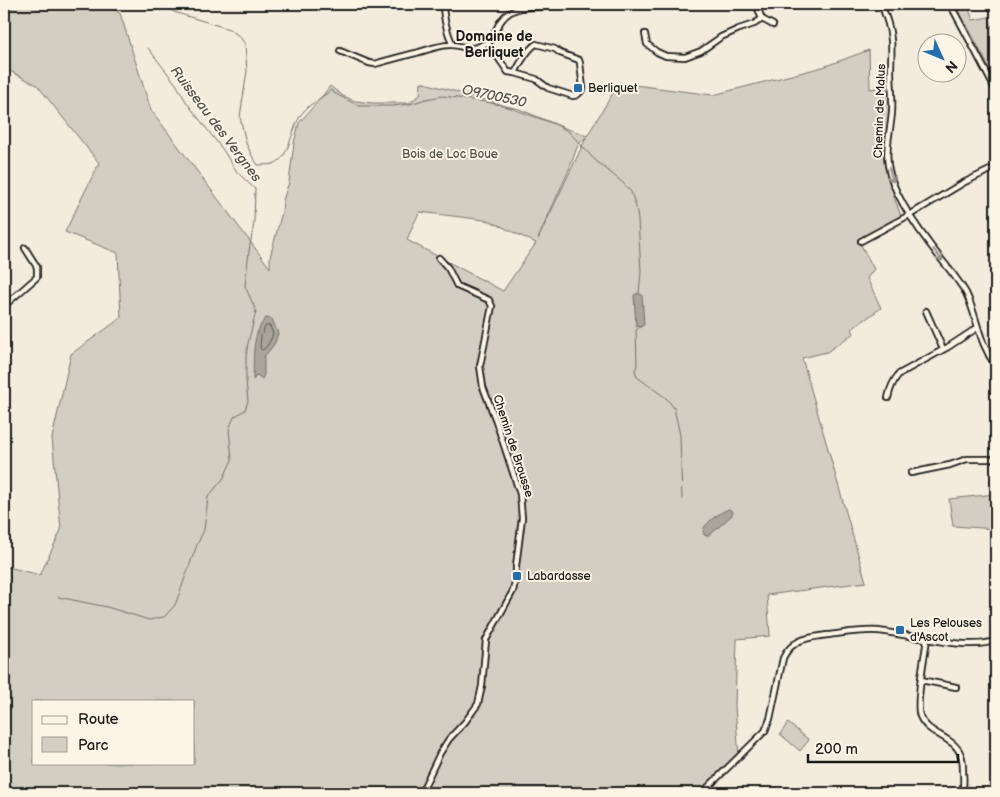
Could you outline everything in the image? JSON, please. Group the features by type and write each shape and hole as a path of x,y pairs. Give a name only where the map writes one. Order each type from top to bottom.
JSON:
{"street":[{"path":"442,4 444,23 452,44"},
{"path":"340,51 369,64 375,64 438,46 452,44 468,49 477,48 488,43 494,36 503,17 512,11 522,8 569,4"},
{"path":"672,5 680,6 685,4"},
{"path":"756,4 762,19 773,25"},
{"name":"Chemin de Malus","path":"881,4 888,20 891,40 892,111 888,145 890,178 910,215 930,245 960,283 974,311 977,328 983,344 996,366"},
{"path":"950,4 996,91"},
{"path":"644,34 647,44 657,52 666,56 685,57 701,51 721,37 762,19"},
{"path":"488,43 508,72 536,80 548,88 573,96 579,94 583,88 579,60 540,44 536,44 531,48 515,73"},
{"path":"861,241 910,215 963,182 996,167"},
{"path":"4,306 36,277 37,266 25,248"},
{"name":"Chemin de Brousse","path":"421,793 440,753 478,704 482,686 486,640 513,591 522,518 520,494 483,387 480,366 492,306 489,300 457,286 448,268 439,258"},
{"path":"926,311 944,349"},
{"path":"888,398 890,388 899,374 977,328"},
{"path":"911,473 950,465 968,459 996,459"},
{"path":"702,793 765,731 770,719 781,663 785,654 794,644 802,639 864,631 961,643 984,644 996,640"},
{"path":"926,638 918,709 923,722 955,745 961,754 964,788 962,793"},
{"path":"921,680 956,687"}],"green space":[{"name":"Bois de Loc Boue","path":"4,4 104,4 120,13 151,110 270,268 270,257 289,182 294,143 299,123 330,86 343,96 355,101 409,103 420,95 421,82 497,103 587,136 619,83 713,95 823,67 869,50 870,89 889,86 890,111 884,158 902,219 860,243 874,269 867,278 881,308 852,329 854,333 827,352 802,358 866,582 767,595 770,636 737,639 735,706 739,757 702,793 4,793 4,736 8,642 4,642 4,566 40,575 61,530 52,438 71,354 121,318 118,253 65,232 99,163 37,85 4,68","holes":["586,138 538,239 578,145","420,212 490,221 536,243 503,291 407,240"]},
{"path":"967,4 973,20 989,17 996,40 996,80 956,5"},
{"path":"996,494 996,529 953,526 949,499"},
{"path":"788,723 809,740 800,751 780,734"}],"water":[{"path":"638,293 642,295 644,325 640,327 636,326 634,295"},
{"path":"266,318 272,319 278,333 275,343 264,357 264,375 262,379 257,375 253,380 256,339 261,324"},
{"path":"729,509 733,512 731,516 711,534 704,535 703,531 706,524"}],"waterway":[{"name":"O9700530","path":"163,4 174,12 229,29 239,36 245,44 247,71 240,117 246,143 258,165 273,164 279,161 284,155 296,124 304,111 331,90 359,106 410,104 443,96 486,102 519,109 569,132 594,159 631,192 638,220 641,272 639,293"},
{"name":"Ruisseau des Vergnes","path":"58,597 107,607 149,620 164,617 175,605 204,530 208,497 223,479 232,460 229,429 234,417 245,410 248,401 246,357 256,311 245,286 254,223 255,189 237,172 223,150 187,103 176,84 148,48"},
{"name":"O9700530","path":"640,327 636,330 637,365 635,370 637,377 666,398 674,408 680,435 682,499"}],"place":[{"name":"Berliquet","path":"578,88"},
{"name":"Labardasse","path":"517,576"},
{"name":"Les Pelouses d'Ascot","path":"900,630"}],"district":[{"name":"Domaine de Berliquet","path":"494,44"}]}
